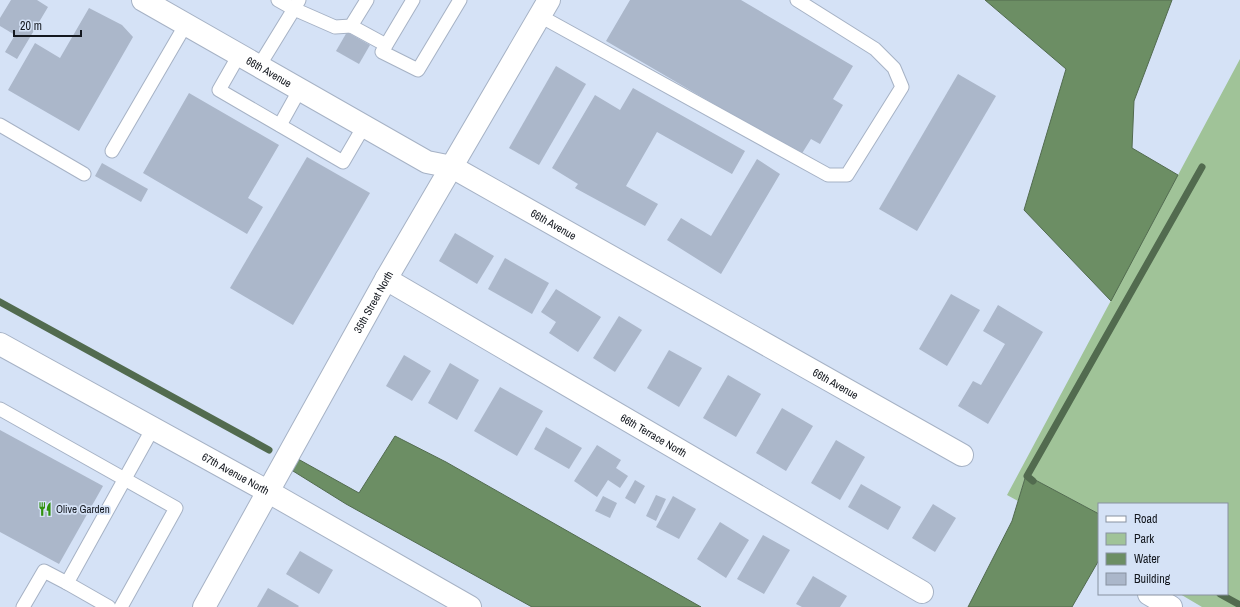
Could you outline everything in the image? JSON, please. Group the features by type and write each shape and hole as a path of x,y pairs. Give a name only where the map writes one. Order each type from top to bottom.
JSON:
{"street":[{"name":"66th Avenue","path":"144,0 427,162 452,167 962,456"},
{"name":"35th Street North","path":"204,607 386,279 545,8"},
{"name":"66th Terrace North","path":"386,279 922,592"},
{"name":"67th Avenue North","path":"0,344 267,491 470,607"},
{"path":"1151,595 1171,607"}],"lane":[{"path":"278,0 296,4 335,27 350,26 386,45"},
{"path":"350,26 367,0"},
{"path":"413,0 382,52 418,70 460,0"},
{"path":"545,8 828,175 847,175 902,87 894,68 875,49 797,0"},
{"path":"259,66 296,4"},
{"path":"112,151 186,24"},
{"path":"239,55 219,90 343,162 364,126"},
{"path":"280,125 300,89"},
{"path":"0,125 84,174"},
{"path":"0,409 176,508 121,607"},
{"path":"66,583 153,428"},
{"path":"23,607 44,570 109,607"}],"green space":[{"path":"1240,59 1240,607 1202,607 1182,595 1228,595 1228,503 1098,503 1098,513 1026,475 1018,501 1007,495"}],"water":[{"path":"985,0 1172,0 1134,101 1132,148 1178,175 1111,301 1024,210 1066,69"},
{"path":"395,436 446,462 701,607 532,607 346,504 293,471 298,459 359,493"},
{"path":"1026,475 1098,513 1098,562 1072,607 968,607 1012,521"}],"building":[{"path":"11,0 37,0 48,7 17,59 5,52 15,35 0,26 0,18"},
{"path":"630,0 741,0 853,66 833,99 843,105 820,144 811,139 801,155 606,41"},
{"path":"89,8 122,25 133,37 79,131 8,90 35,43 60,58"},
{"path":"347,32 370,45 359,64 336,51"},
{"path":"556,66 586,84 539,165 509,148"},
{"path":"958,74 996,96 917,231 879,209"},
{"path":"633,88 745,151 732,174 657,132 626,186 658,204 645,226 575,188 578,184 552,168 595,95 620,110"},
{"path":"189,93 279,145 248,198 263,207 247,234 143,173"},
{"path":"307,157 370,193 293,325 230,288"},
{"path":"757,159 780,174 721,274 667,240 681,218 711,236"},
{"path":"102,163 148,189 141,202 95,176"},
{"path":"455,233 494,256 477,284 439,261"},
{"path":"505,258 549,283 532,314 488,289"},
{"path":"556,289 601,317 578,352 549,333 556,322 541,312"},
{"path":"951,294 980,310 947,366 919,349"},
{"path":"998,305 1043,332 988,424 958,406 973,381 981,385 1005,344 983,331"},
{"path":"619,316 642,330 615,372 593,358"},
{"path":"669,350 702,368 679,407 647,388"},
{"path":"404,355 431,371 412,401 386,386"},
{"path":"450,363 479,380 457,420 428,403"},
{"path":"728,375 761,394 736,437 703,418"},
{"path":"500,387 543,411 517,456 474,431"},
{"path":"782,408 813,426 786,471 756,453"},
{"path":"546,427 582,448 569,469 534,449"},
{"name":"Olive Garden","path":"0,430 103,486 59,564 0,532"},
{"path":"836,440 865,457 840,500 811,483"},
{"path":"597,445 621,460 616,468 628,476 620,488 608,480 597,497 574,481"},
{"path":"635,480 645,486 635,504 625,498"},
{"path":"861,484 901,507 888,530 848,507"},
{"path":"656,495 666,499 656,521 646,516"},
{"path":"603,496 617,503 610,518 595,511"},
{"path":"673,496 696,509 679,539 656,527"},
{"path":"933,504 956,518 935,552 912,538"},
{"path":"720,522 749,540 726,578 697,559"},
{"path":"763,535 790,550 764,594 737,579"},
{"path":"300,551 333,570 319,594 286,574"},
{"path":"813,576 847,596 840,607 802,607 796,604"},
{"path":"268,588 299,606 257,607"}],"waterway":[{"path":"1033,481 1027,476 1202,167"},
{"path":"0,302 269,450"},
{"path":"1222,595 1240,605"}],"place":[{"name":"Olive Garden","path":"45,509"}]}
